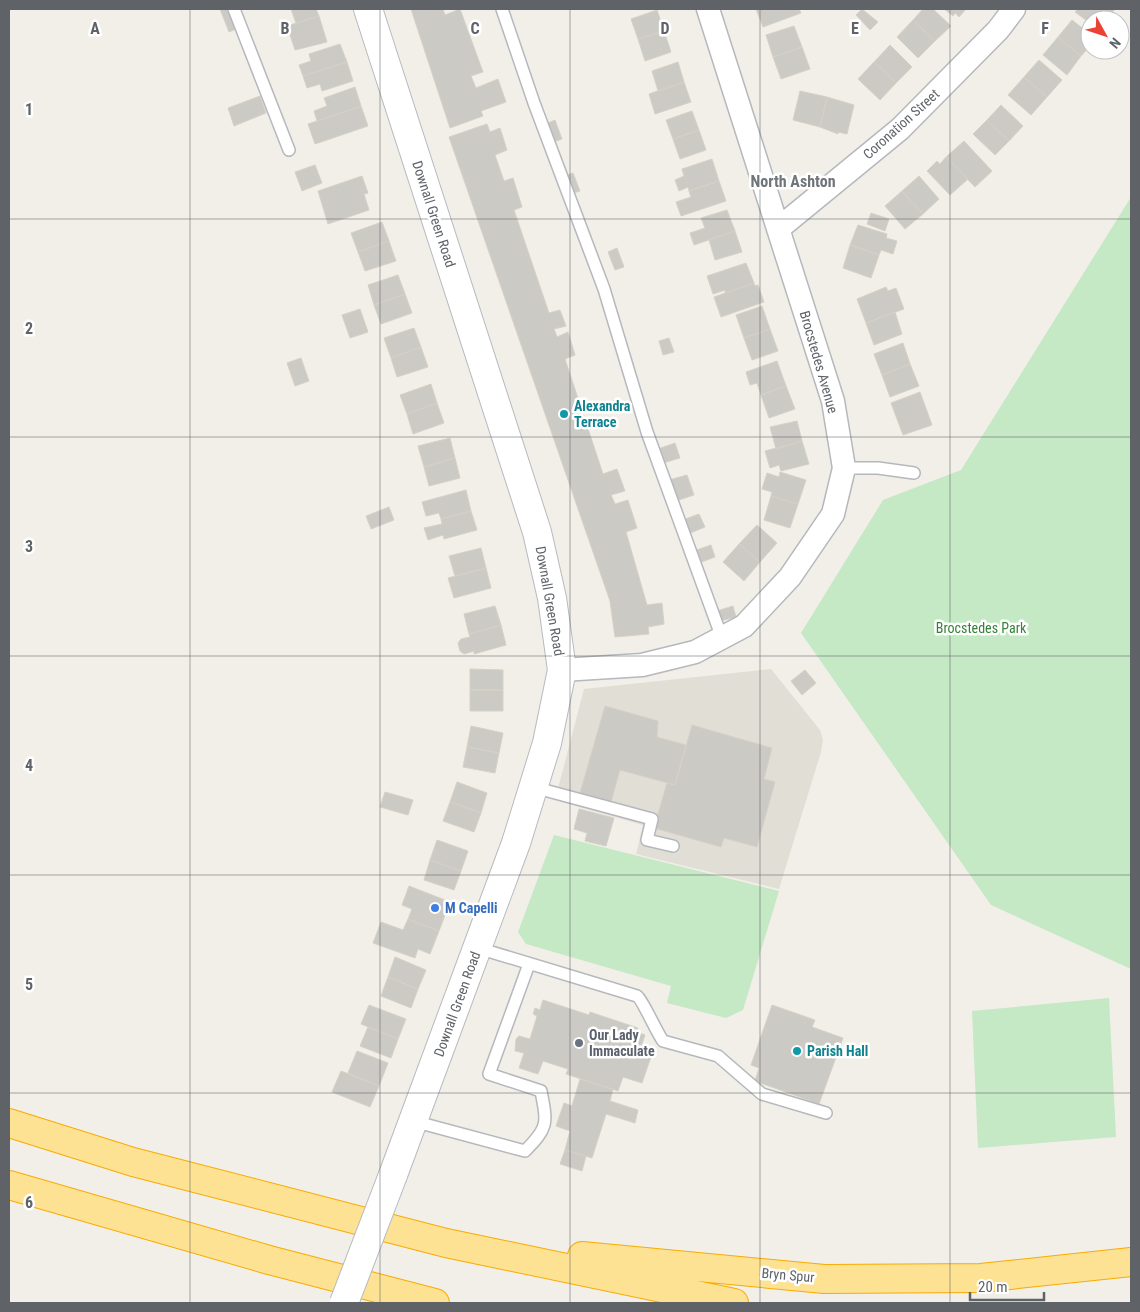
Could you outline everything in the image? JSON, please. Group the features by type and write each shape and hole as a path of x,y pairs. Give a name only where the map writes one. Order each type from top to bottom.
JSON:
{"highway":[{"path":"9,1123 134,1162 446,1243 734,1303"},
{"path":"9,1185 269,1260 435,1303"},
{"name":"Bryn Spur","path":"446,1243 824,1279 981,1278 1131,1262"}],"main road":[{"name":"Downall Green Road","path":"344,1303 516,843 547,743 562,670 552,598 537,532 368,9"}],"street":[{"name":"Brocstedes Avenue","path":"562,670 642,665 695,652 744,626 790,577 833,514 844,468 833,401 708,9"},
{"name":"Coronation Street","path":"778,228 900,129 998,30 1014,9"}],"lane":[{"path":"234,9 288,150"},
{"path":"502,9 534,103 604,288 647,432 722,638"},
{"path":"844,468 878,468 914,473"},
{"path":"533,787 652,819 647,840 672,846"},
{"path":"478,948 637,996 645,1005 651,1023 663,1041 718,1056 762,1094 826,1113"},
{"path":"413,1121 525,1151 542,1134 546,1118 541,1090 489,1074 529,964"}],"shaded area":[{"path":"771,669 820,730 823,740 779,889 636,854 643,825 555,800 584,689"}],"green space":[{"name":"Brocstedes Park","path":"1131,197 1131,969 991,905 801,633 883,500 961,470"},
{"path":"554,835 779,891 743,1010 726,1018 667,1003 671,986 526,944 518,932"},
{"path":"1109,998 1116,1137 978,1148 972,1011"}],"building":[{"path":"220,9 232,9 239,28 229,32"},
{"path":"291,9 316,9 319,16 296,23"},
{"path":"411,9 443,9 445,15 460,9 483,72 471,76 476,88 498,79 506,102 481,111 483,116 450,128"},
{"path":"756,9 799,9 801,13 763,27"},
{"path":"862,9 878,22 870,30 856,15"},
{"path":"923,9 933,9 951,26 935,41 913,20"},
{"path":"944,9 966,9 959,17 955,13 953,16"},
{"path":"1078,9 1114,10 1080,10 1080,16 1075,12"},
{"path":"657,10 664,31 638,39 631,19"},
{"path":"319,16 327,42 295,50 287,26"},
{"path":"913,20 935,41 918,58 897,37"},
{"path":"1072,20 1080,26 1080,55 1058,37"},
{"path":"794,26 802,47 773,57 766,35"},
{"path":"664,31 671,52 645,61 638,39"},
{"path":"1058,37 1080,55 1080,57 1067,75 1043,55"},
{"path":"340,44 347,62 303,76 299,65 311,61 309,54"},
{"path":"890,45 912,67 896,83 874,62"},
{"path":"802,47 810,69 781,79 773,57"},
{"path":"1039,60 1062,80 1047,97 1024,77"},
{"path":"347,62 353,81 322,91 320,84 307,88 303,76"},
{"path":"678,62 684,82 658,91 652,71"},
{"path":"874,62 896,83 880,100 858,79"},
{"path":"1024,77 1047,97 1031,115 1008,95"},
{"path":"684,82 691,102 655,114 649,94"},
{"path":"355,87 361,106 317,121 314,111 327,106 324,98"},
{"path":"800,91 827,97 820,127 793,120"},
{"path":"260,96 266,113 234,126 228,108"},
{"path":"827,97 854,105 847,134 838,132 838,134 820,127"},
{"path":"1001,105 1023,126 1009,141 987,120"},
{"path":"361,106 368,126 315,144 308,124"},
{"path":"692,111 699,130 673,139 666,120"},
{"path":"555,120 562,139 553,142 546,124"},
{"path":"987,120 1009,141 995,155 973,134"},
{"name":"Alexandra Terrace","path":"487,124 490,132 500,128 507,150 495,155 504,181 513,178 522,207 514,210 549,313 560,310 566,326 554,329 557,337 568,332 575,355 565,359 603,474 617,469 625,491 611,495 615,504 628,500 637,528 626,532 647,605 662,603 664,624 648,627 649,634 615,637 610,601 449,137"},
{"path":"699,130 706,150 680,159 673,139"},
{"path":"964,141 992,171 975,187 946,157"},
{"path":"946,157 968,179 950,195 927,171 937,161 940,164"},
{"path":"712,159 719,181 689,191 688,187 679,191 675,180 684,176 682,169"},
{"path":"315,165 322,183 302,191 295,172"},
{"path":"573,173 580,191 570,194 564,176"},
{"path":"362,176 368,193 364,194 369,210 328,224 318,191"},
{"path":"919,176 939,199 923,214 902,191"},
{"path":"719,181 726,201 681,216 676,202 691,197 689,191"},
{"path":"902,191 923,214 905,229 885,206"},
{"path":"727,210 735,231 694,245 690,233 705,228 701,218"},
{"path":"871,213 889,219 885,231 867,224"},
{"path":"382,222 389,241 358,252 351,233"},
{"path":"858,225 887,234 886,238 897,241 893,254 881,250 879,255 850,245"},
{"path":"735,231 742,252 715,260 709,240"},
{"path":"389,241 396,261 365,271 358,252"},
{"path":"850,245 879,255 871,278 843,268"},
{"path":"617,248 624,267 615,270 608,252"},
{"path":"746,263 754,283 725,293 725,290 713,294 707,276"},
{"path":"398,275 405,294 374,305 368,285"},
{"path":"754,283 755,286 758,285 764,302 721,317 714,297"},
{"path":"886,287 888,291 896,288 904,309 866,323 857,299"},
{"path":"405,294 412,313 381,324 374,305"},
{"path":"762,306 770,329 744,338 736,315"},
{"path":"360,309 368,332 350,338 342,315"},
{"path":"895,312 902,334 874,345 866,323"},
{"path":"414,328 421,347 391,358 384,338"},
{"path":"770,329 778,351 752,360 744,338"},
{"path":"669,338 674,352 663,355 659,341"},
{"path":"903,343 910,364 882,375 874,354"},
{"path":"421,347 428,367 397,377 391,358"},
{"path":"301,358 309,381 295,386 287,363"},
{"path":"777,361 786,386 761,395 757,383 750,385 746,372"},
{"path":"910,364 919,386 890,397 882,375"},
{"path":"431,384 437,403 407,414 400,395"},
{"path":"786,386 795,409 769,418 761,395"},
{"path":"920,392 932,425 903,435 891,403"},
{"path":"437,403 444,423 413,434 407,414"},
{"path":"797,421 802,441 776,449 770,427"},
{"path":"450,438 455,458 424,467 418,446"},
{"path":"802,441 809,464 781,471 779,465 770,468 765,451"},
{"path":"675,443 680,458 663,463 658,449"},
{"path":"455,458 460,478 429,486 424,467"},
{"path":"780,472 806,480 798,504 771,496 772,492 762,489 767,473 779,477"},
{"path":"687,475 694,495 676,501 669,480"},
{"path":"466,490 471,511 441,519 439,513 426,516 422,502"},
{"path":"771,496 798,504 790,528 764,520"},
{"path":"389,507 394,520 371,529 366,516"},
{"path":"471,511 477,530 444,539 443,535 428,540 424,528 442,524 441,519"},
{"path":"699,514 705,527 688,534 683,520"},
{"path":"757,525 777,543 760,562 739,544"},
{"path":"739,544 760,562 744,581 723,562"},
{"path":"711,545 715,557 699,563 694,551"},
{"path":"481,548 486,568 455,576 449,556"},
{"path":"486,568 491,588 454,598 448,578"},
{"path":"495,606 501,625 469,634 464,614"},
{"path":"733,606 736,617 720,621 717,611"},
{"path":"501,625 506,645 474,654 474,651 464,654 460,651 458,643 461,639 470,637 469,634"},
{"path":"470,669 503,670 503,690 470,690"},
{"path":"805,670 816,683 802,695 791,681"},
{"path":"470,690 503,690 503,711 470,711"},
{"path":"605,706 658,721 657,737 686,745 675,785 620,770 611,802 580,793"},
{"path":"692,725 772,748 764,779 775,782 757,847 724,838 721,847 654,828 667,783 675,785"},
{"path":"471,726 503,733 499,753 467,747"},
{"path":"467,747 499,753 495,773 463,767"},
{"path":"457,782 487,793 481,813 450,802"},
{"path":"385,792 413,800 408,815 380,807"},
{"path":"450,802 481,813 474,832 443,821"},
{"path":"579,809 614,818 606,846 585,841 587,833 574,829"},
{"path":"437,840 468,851 461,871 430,860"},
{"path":"430,860 461,871 454,890 424,880"},
{"path":"409,886 450,902 439,931 408,919 412,909 402,905"},
{"path":"408,919 439,931 430,954 418,949 415,958 373,943 381,922 403,930"},
{"path":"395,957 426,970 418,989 388,977"},
{"path":"388,977 418,989 411,1008 381,996"},
{"name":"Our Lady Immaculate","path":"543,1000 589,1015 590,1012 638,1028 637,1032 645,1035 641,1047 653,1051 642,1083 623,1077 618,1091 566,1074 568,1069 543,1061 538,1074 519,1068 524,1053 515,1051 516,1039 519,1036 530,1039 537,1016 533,1014 535,1008 540,1010"},
{"path":"369,1005 406,1019 398,1039 361,1024"},
{"name":"Parish Hall","path":"772,1005 815,1020 812,1027 843,1038 819,1104 755,1081 759,1068 751,1065"},
{"path":"368,1027 398,1039 391,1058 360,1046"},
{"path":"357,1051 388,1063 379,1086 348,1073"},
{"path":"341,1071 379,1086 370,1107 332,1092"},
{"path":"580,1079 613,1089 610,1101 638,1110 635,1123 606,1114 592,1158 565,1150 570,1131 556,1126 564,1103 572,1106"},
{"path":"565,1150 586,1156 582,1171 560,1164"}],"place":[{"name":"Alexandra Terrace","path":"564,414"},
{"name":"M Capelli","path":"435,908"},
{"name":"Our Lady Immaculate","path":"579,1043"},
{"name":"Parish Hall","path":"797,1051"}],"district":[{"name":"North Ashton","path":"793,181"}]}
